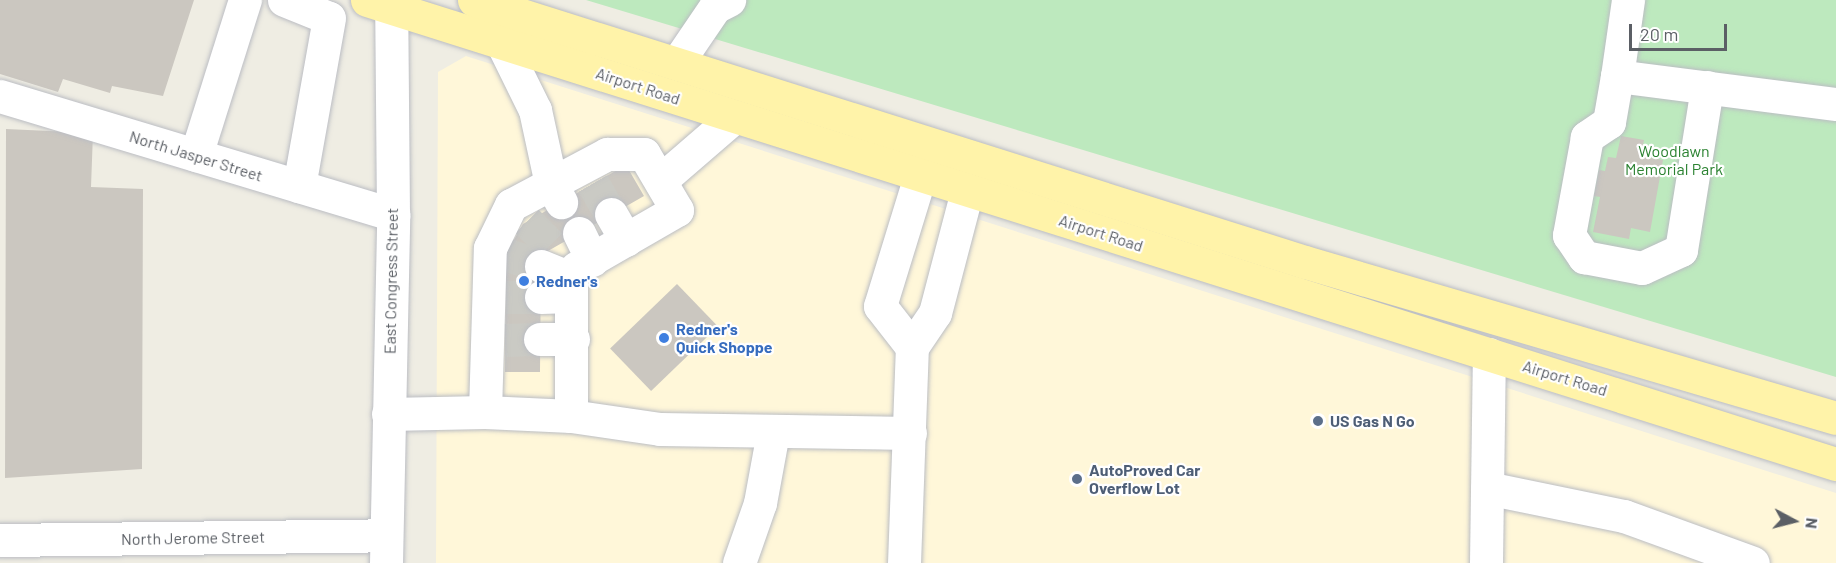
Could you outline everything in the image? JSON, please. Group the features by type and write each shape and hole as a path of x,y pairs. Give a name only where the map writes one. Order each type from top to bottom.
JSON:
{"main road":[{"name":"Airport Road","path":"474,0 1305,262 1836,418"},
{"name":"Airport Road","path":"384,3 502,43 967,191 1836,464"}],"street":[{"path":"196,156 245,0"},
{"path":"678,63 715,7 729,0"},
{"path":"1628,0 1609,122 1587,137 1569,235 1584,257 1642,268 1681,250 1707,87"},
{"path":"292,1 329,18 299,186"},
{"name":"East Congress Street","path":"384,3 393,215 386,549"},
{"path":"502,43 535,110 556,193"},
{"path":"1617,76 1836,104"},
{"name":"North Jasper Street","path":"0,96 393,215"},
{"path":"661,180 704,139 734,117"},
{"path":"485,412 495,340 498,251 519,213 588,175 607,154 644,154 677,210 619,227 566,268 573,339 571,416"},
{"path":"912,347 880,306 920,176"},
{"path":"904,563 912,347 935,314 967,191"},
{"path":"540,339 573,339"},
{"path":"1486,563 1489,354"},
{"path":"388,414 485,412 571,416 660,429 910,433"},
{"path":"739,563 760,503 773,432"},
{"path":"1487,488 1624,516 1753,563"},
{"name":"North Jerome Street","path":"0,540 386,549"}],"shaded area":[{"path":"466,56 1836,493 1836,563 436,563 438,72"}],"green space":[{"name":"Woodlawn Memorial Park","path":"586,0 1836,0 1836,377"}],"building":[{"path":"0,0 194,0 163,96 112,86 110,93 63,79 58,92 0,74"},
{"path":"6,129 93,133 91,187 143,189 142,469 5,478"},
{"path":"1621,136 1644,140 1641,156 1663,160 1650,232 1631,228 1629,239 1593,232 1600,197 1594,196 1599,170 1605,171 1608,157 1616,158"},
{"name":"Redner's","path":"626,165 644,196 541,255 540,372 505,372 506,254 523,224"},
{"name":"Redner's Quick Shoppe","path":"677,284 718,326 651,391 610,349"}],"tunnel":[{"path":"593,183 611,214"},
{"path":"527,221 554,248"},
{"path":"506,254 541,266"},
{"path":"506,297 541,297"},
{"path":"505,340 540,339"}],"place":[{"name":"Redner's","path":"524,281"},
{"name":"Redner's Quick Shoppe","path":"664,338"},
{"name":"US Gas N Go","path":"1318,421"},
{"name":"AutoProved Car Overflow Lot","path":"1077,479"}]}
